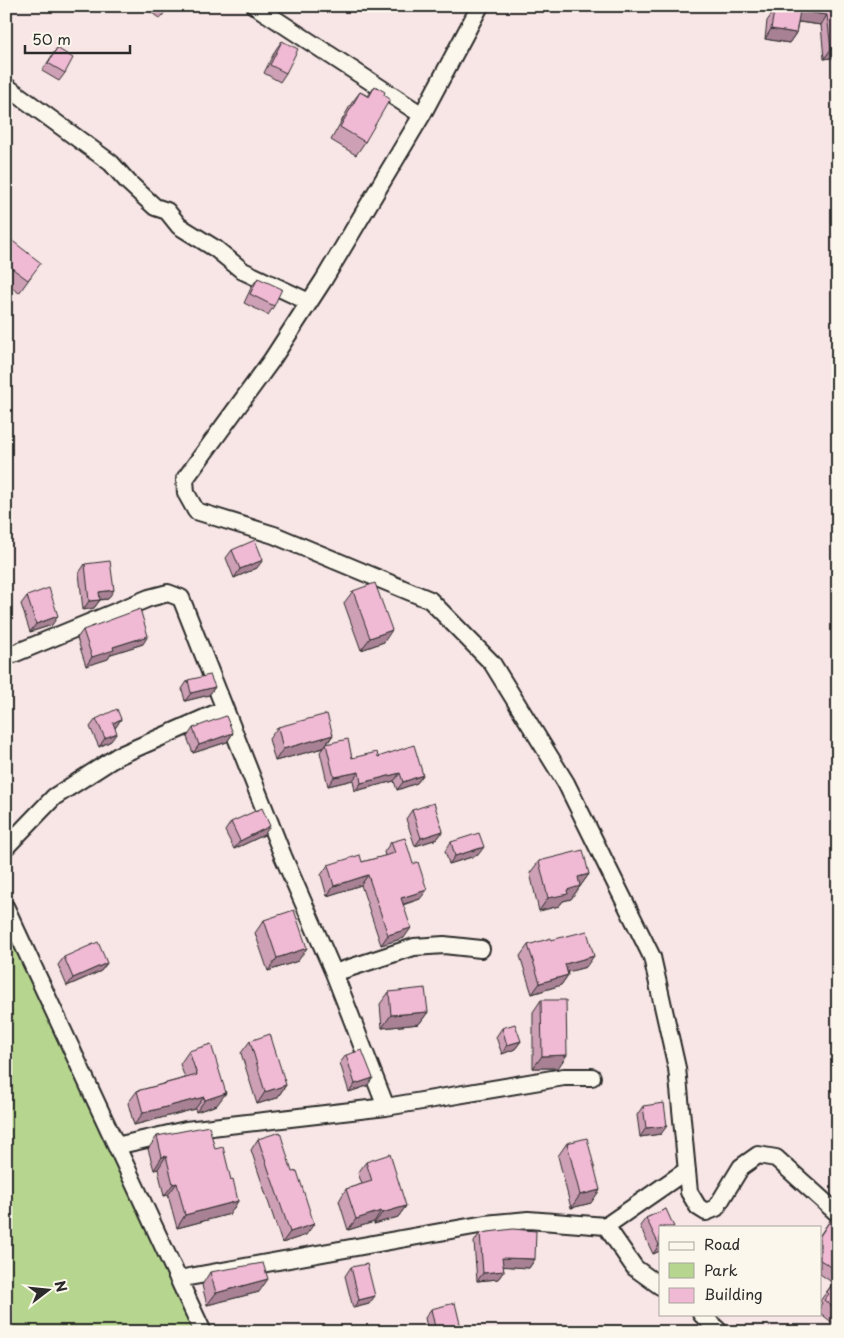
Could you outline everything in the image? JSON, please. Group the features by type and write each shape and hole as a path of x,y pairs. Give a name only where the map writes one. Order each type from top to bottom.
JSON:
{"street":[{"path":"255,6 422,115"},
{"path":"480,6 422,115 309,302 271,361 186,479 186,493 196,511 274,535 430,600 492,663 566,783 652,957 677,1068 689,1192 698,1207 706,1212 716,1208 741,1167 758,1155 776,1158 838,1214"},
{"path":"6,86 111,163 155,207 167,211 179,226 216,249 243,271 309,302"},
{"path":"6,657 149,598 168,593 181,598 283,856 334,973 386,1107"},
{"path":"6,848 54,797 118,756 225,709"},
{"path":"6,908 203,1332"},
{"path":"334,973 414,948 444,945 481,949"},
{"path":"116,1146 186,1130 386,1107 564,1077 592,1077"},
{"path":"178,1280 485,1224 528,1220 606,1226 687,1170"},
{"path":"606,1226 635,1268 659,1285"},
{"path":"703,1316 720,1332"}],"green space":[{"path":"6,905 199,1332 6,1332"}],"building":[{"path":"786,6 838,6 838,48 831,49 827,15 800,11 796,33 771,29 774,11 785,13"},
{"path":"282,41 298,49 286,73 270,65"},
{"path":"57,48 73,58 65,73 48,63"},
{"path":"375,86 385,92 384,95 390,99 365,142 340,127 360,92 369,97"},
{"path":"6,236 41,263 28,280 6,264"},
{"path":"258,278 282,289 274,306 250,294"},
{"path":"255,540 263,560 240,569 232,550"},
{"path":"110,561 114,590 99,592 100,600 89,601 85,564"},
{"path":"375,583 392,630 370,638 353,591"},
{"path":"49,588 58,616 36,624 27,596"},
{"path":"140,609 148,636 113,647 114,650 92,657 83,630"},
{"path":"210,675 215,687 191,693 188,680"},
{"path":"117,709 121,719 113,723 117,733 105,738 96,719"},
{"path":"327,714 333,735 283,749 278,727"},
{"path":"226,716 233,733 199,745 193,728"},
{"path":"348,739 352,758 377,752 378,757 414,745 423,775 403,782 400,773 361,783 359,772 334,777 326,744"},
{"path":"434,803 443,831 421,838 412,810"},
{"path":"262,808 270,826 240,841 231,822"},
{"path":"479,833 484,847 455,856 451,842"},
{"path":"405,838 413,864 418,862 427,890 401,898 411,928 388,935 368,875 334,886 328,865 360,855 362,862 395,853 391,842"},
{"path":"583,850 589,874 578,877 580,886 567,890 568,894 548,898 539,861"},
{"path":"294,910 307,948 277,958 264,920"},
{"path":"587,931 594,956 565,964 568,975 540,983 528,945 551,938 551,940"},
{"path":"98,942 107,963 73,978 64,957"},
{"path":"425,988 428,1012 391,1015 389,992"},
{"path":"541,1000 566,1000 567,1055 542,1056"},
{"path":"515,1024 521,1041 507,1045 502,1028"},
{"path":"270,1034 286,1085 265,1092 250,1041"},
{"path":"211,1044 226,1093 205,1100 204,1097 143,1113 137,1091 197,1075 189,1051"},
{"path":"362,1050 373,1078 355,1084 346,1055"},
{"path":"664,1103 667,1126 646,1128 643,1106"},
{"path":"209,1126 215,1149 223,1147 238,1201 185,1215 177,1183 173,1184 166,1156 162,1157 157,1136"},
{"path":"280,1132 292,1172 297,1171 314,1224 290,1232 258,1139"},
{"path":"587,1138 600,1190 580,1195 567,1143"},
{"path":"390,1154 406,1206 356,1219 346,1189 372,1181 366,1162"},
{"path":"666,1209 674,1226 659,1226 659,1245 646,1218"},
{"path":"837,1210 838,1271 822,1261 822,1233"},
{"path":"513,1229 536,1231 535,1259 502,1258 504,1271 483,1273 480,1233"},
{"path":"263,1263 268,1279 216,1293 210,1272"},
{"path":"367,1264 375,1296 359,1300 351,1267"},
{"path":"838,1277 838,1311 824,1300 829,1294 827,1292"},
{"path":"455,1303 462,1332 436,1332 431,1309"}]}
